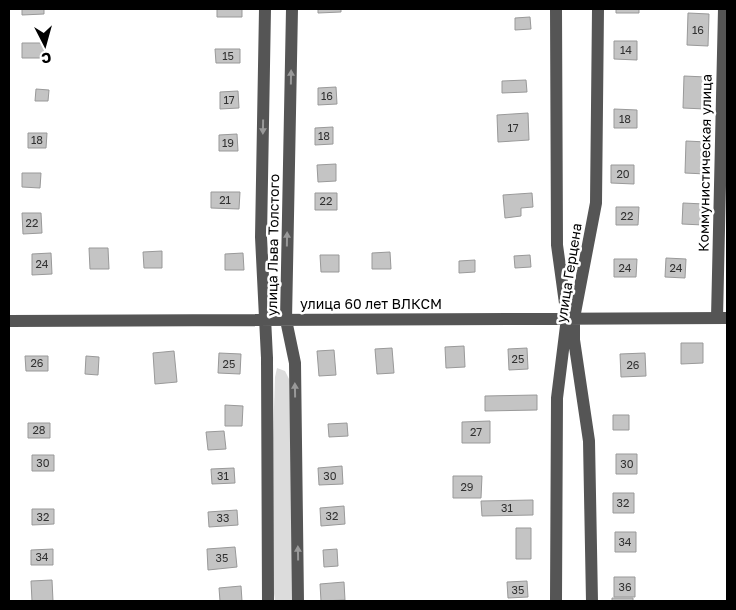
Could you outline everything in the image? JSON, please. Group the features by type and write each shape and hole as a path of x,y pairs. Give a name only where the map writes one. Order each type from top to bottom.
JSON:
{"street":[{"name":"улица Льва Толстого","path":"265,9 262,237 267,358 268,601"},
{"name":"улица Льва Толстого","path":"292,9 286,320 295,363 298,601"},
{"name":"улица Герцена","path":"556,9 557,245 576,348 589,440 592,601"},
{"name":"улица Герцена","path":"556,601 557,398 570,318 596,203 598,9"},
{"name":"Коммунистическая улица","path":"722,318 724,9"},
{"name":"улица 60 лет ВЛКСМ","path":"12,321 722,318"}],"shaded area":[{"path":"277,368 285,371 292,385 295,601 275,601 272,578 273,438"}],"building":[{"path":"22,9 44,9 44,14 22,15"},
{"path":"217,9 242,9 242,17 217,17"},
{"path":"318,9 341,9 341,12 318,13"},
{"path":"616,9 639,9 639,13 616,13"},
{"path":"688,13 709,14 708,46 687,45"},
{"path":"530,17 531,29 515,30 515,18"},
{"path":"614,41 637,41 637,60 614,59"},
{"path":"22,43 44,43 45,58 22,58"},
{"path":"215,49 240,49 240,63 216,63"},
{"path":"684,76 706,77 705,109 683,108"},
{"path":"526,80 527,92 502,93 502,81"},
{"path":"336,87 337,104 318,105 318,88"},
{"path":"36,89 49,90 48,101 35,101"},
{"path":"238,91 239,108 220,109 220,92"},
{"path":"614,109 637,110 637,128 614,128"},
{"path":"528,113 529,140 498,142 497,115"},
{"path":"333,127 333,144 315,145 315,128"},
{"path":"28,133 47,133 46,148 28,148"},
{"path":"237,134 238,151 219,151 219,135"},
{"path":"686,141 707,142 706,174 685,173"},
{"path":"336,164 336,181 318,182 317,165"},
{"path":"611,165 634,165 634,184 611,183"},
{"path":"22,173 41,173 40,188 22,187"},
{"path":"211,192 240,192 239,209 211,208"},
{"path":"315,193 337,193 337,210 315,210"},
{"path":"532,193 533,207 521,208 521,216 505,218 503,195"},
{"path":"683,203 704,204 703,225 682,224"},
{"path":"616,207 639,207 638,225 616,225"},
{"path":"22,213 41,213 42,233 23,234"},
{"path":"89,248 108,248 109,269 90,269"},
{"path":"162,251 162,268 144,268 143,252"},
{"path":"390,252 391,269 372,269 372,253"},
{"path":"51,253 52,274 32,275 32,254"},
{"path":"243,253 244,270 225,270 225,254"},
{"path":"320,255 339,255 339,272 321,272"},
{"path":"530,255 531,267 515,268 514,256"},
{"path":"666,258 686,259 685,278 665,277"},
{"path":"614,259 637,259 636,277 614,277"},
{"path":"475,260 475,272 459,273 459,261"},
{"path":"681,343 703,343 703,363 681,364"},
{"path":"464,346 465,367 446,368 445,347"},
{"path":"392,348 394,373 377,374 375,349"},
{"path":"527,348 528,369 509,370 508,349"},
{"path":"334,350 336,375 319,376 317,351"},
{"path":"174,351 177,382 155,384 153,353"},
{"path":"219,353 241,354 240,374 218,373"},
{"path":"645,353 646,376 621,377 620,354"},
{"path":"25,356 48,356 48,371 26,371"},
{"path":"86,356 99,357 98,375 85,374"},
{"path":"537,395 537,410 485,411 485,396"},
{"path":"225,405 243,406 242,426 225,426"},
{"path":"613,415 629,415 629,430 613,430"},
{"path":"490,421 490,443 462,443 462,422"},
{"path":"28,423 50,423 50,438 28,438"},
{"path":"347,423 348,436 329,437 328,424"},
{"path":"224,431 226,449 208,450 206,432"},
{"path":"616,454 637,454 637,474 616,474"},
{"path":"32,455 54,455 54,471 32,471"},
{"path":"342,466 343,484 319,485 318,468"},
{"path":"234,468 235,483 212,484 211,469"},
{"path":"453,476 482,476 481,498 453,498"},
{"path":"613,493 634,493 634,513 613,513"},
{"path":"533,500 533,515 482,516 481,501"},
{"path":"344,506 345,524 321,526 320,508"},
{"path":"32,509 54,509 54,524 32,525"},
{"path":"237,510 238,525 209,527 208,512"},
{"path":"516,528 531,528 531,559 516,559"},
{"path":"615,532 636,532 636,552 615,552"},
{"path":"235,547 237,567 208,570 207,549"},
{"path":"53,549 53,565 31,565 31,550"},
{"path":"337,549 338,566 324,567 323,550"},
{"path":"614,577 635,577 635,597 614,597"},
{"path":"52,580 53,601 32,601 31,581"},
{"path":"527,581 528,597 508,598 507,582"},
{"path":"344,582 345,600 321,601 320,584"},
{"path":"241,586 242,601 220,601 219,588"},
{"path":"612,598 633,598 633,601 612,601"}]}
